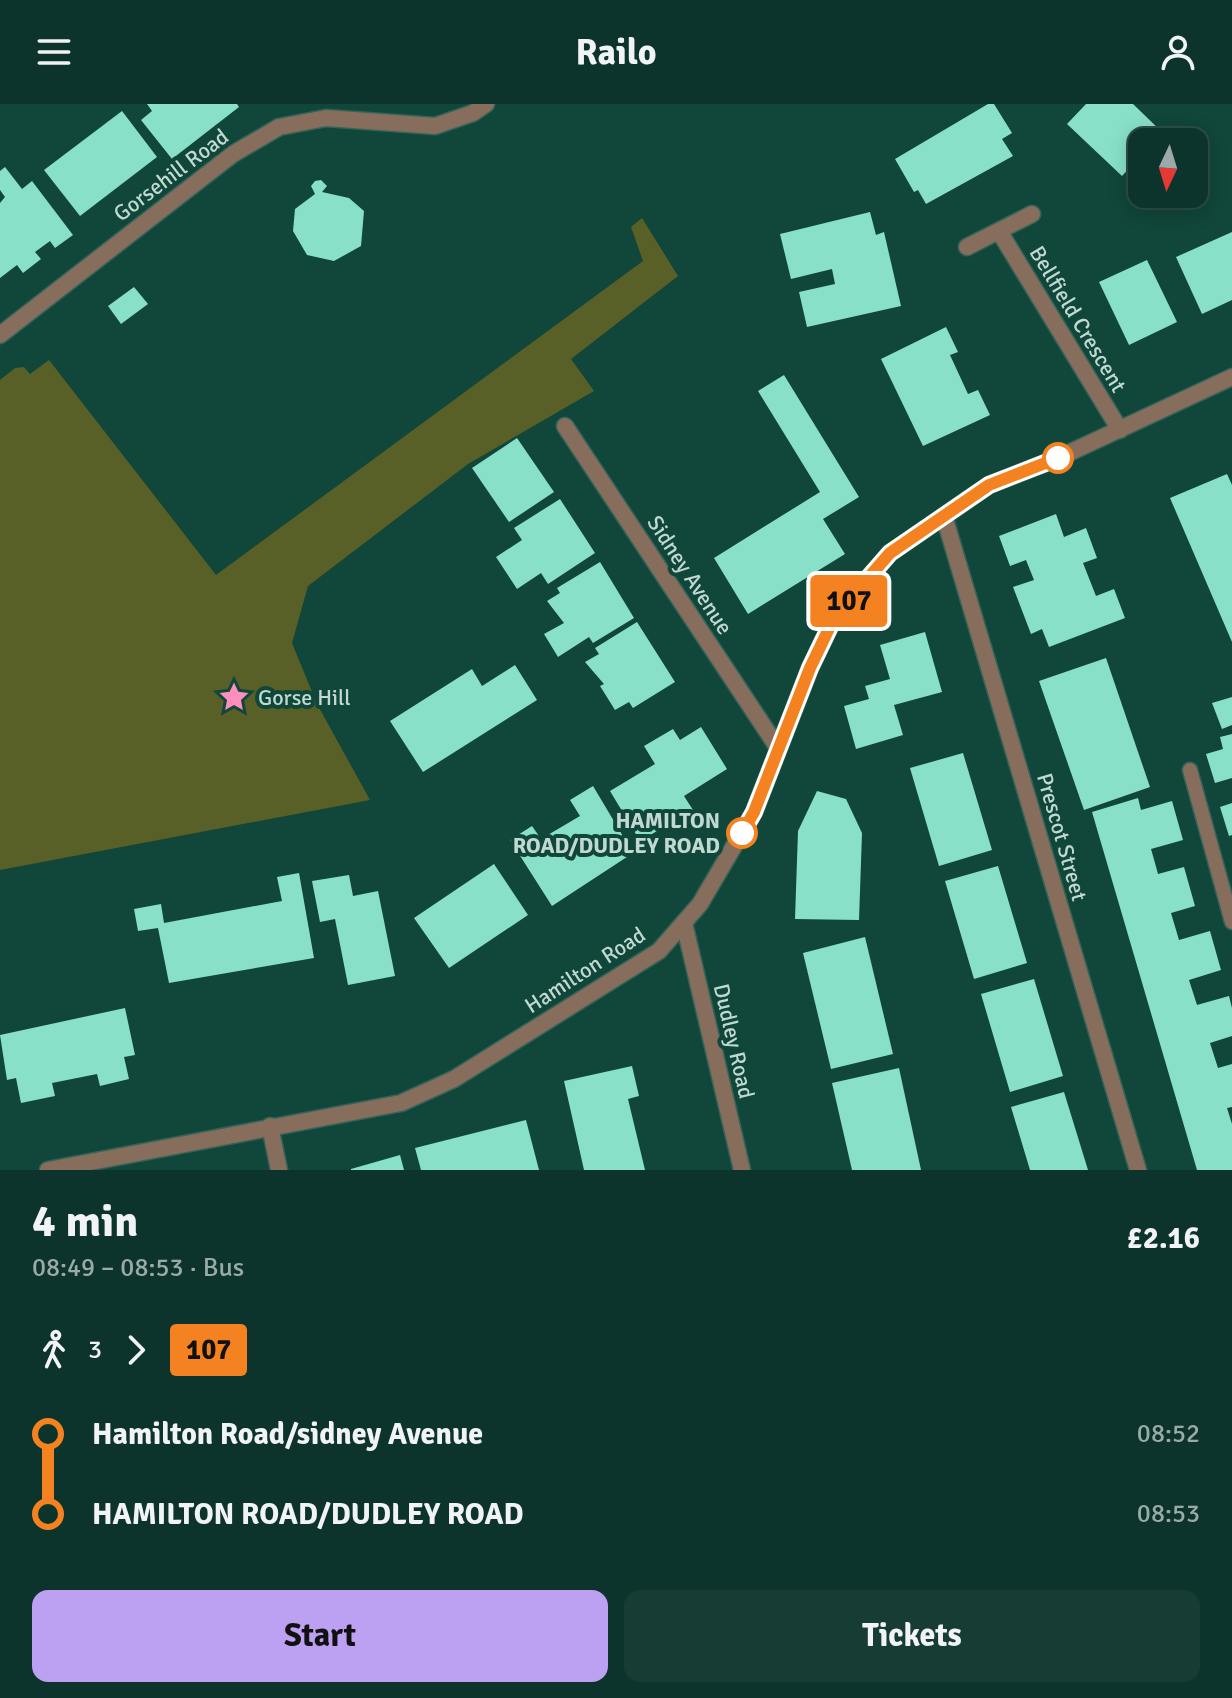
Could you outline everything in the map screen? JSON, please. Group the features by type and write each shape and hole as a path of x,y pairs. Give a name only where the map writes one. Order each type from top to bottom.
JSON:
{"street":[{"name":"Gorsehill Road","path":"0,335 233,154 279,127 326,118 435,126 473,113 486,104"},
{"name":"Bellfield Crescent","path":"967,247 1032,214"},
{"name":"Bellfield Crescent","path":"999,231 1120,430"},
{"name":"Hamilton Road","path":"48,1170 401,1103 454,1079 659,951 684,923 717,877 754,812 810,668 835,616 890,553 989,485 1120,430 1232,377"},
{"name":"Sidney Avenue","path":"565,426 778,748"},
{"name":"Prescot Street","path":"944,516 1138,1170"},
{"name":"Dudley Road","path":"684,923 742,1170"},
{"path":"270,1126 279,1170"}],"lane":[{"path":"1190,770 1232,922"}],"green space":[{"path":"642,218 678,276 571,359 594,391 468,464 308,586 292,643 317,704 370,800 0,870 0,380 15,368 24,367 30,374 49,360 216,575 643,261 631,227"}],"building":[{"path":"147,104 237,104 239,107 172,159 141,120 152,111"},
{"path":"988,104 994,104 1012,133 1002,139 1013,156 926,204 918,190 914,192 895,159"},
{"path":"1086,104 1133,104 1158,128 1128,128 1128,170 1122,176 1067,124"},
{"path":"122,111 157,157 80,216 44,170"},
{"path":"5,167 22,189 32,181 73,235 55,248 50,241 35,252 41,259 23,273 17,265 0,278 0,203 5,197 0,190 0,171"},
{"path":"321,180 327,186 322,192 349,198 364,211 361,246 334,261 307,255 293,231 295,209 315,194 311,186"},
{"path":"870,212 876,235 884,232 901,306 807,327 799,292 835,284 832,269 791,279 780,234"},
{"path":"1232,232 1232,300 1202,314 1176,257"},
{"path":"1147,260 1177,322 1129,345 1099,282"},
{"path":"134,287 148,304 121,324 108,306"},
{"path":"946,327 958,352 950,355 968,394 978,390 990,415 923,446 881,359"},
{"path":"784,375 859,497 823,519 845,554 748,614 714,558 820,492 758,391"},
{"path":"517,438 554,492 509,522 472,468"},
{"path":"1227,474 1232,485 1232,642 1170,498"},
{"path":"560,499 595,553 548,584 541,573 517,589 496,557 522,540 514,528"},
{"path":"1056,514 1064,537 1086,528 1097,558 1083,563 1096,596 1114,589 1125,618 1049,647 1042,629 1031,634 1013,587 1034,580 1026,560 1010,566 999,536"},
{"path":"600,562 634,618 593,643 589,637 558,657 544,634 564,623 547,601 560,593 557,588"},
{"path":"637,622 675,682 633,708 629,702 615,710 600,686 604,684 585,662 599,654 595,648"},
{"path":"925,632 942,692 894,705 903,735 856,749 844,706 869,699 865,686 890,679 880,645"},
{"path":"1106,658 1150,787 1084,810 1039,681"},
{"path":"515,665 537,700 423,772 390,721 472,669 482,686"},
{"path":"1232,697 1232,725 1222,729 1212,703"},
{"path":"701,727 727,769 684,796 693,810 640,841 610,791 655,764 644,746 673,729 680,740"},
{"path":"1232,734 1232,778 1215,783 1206,754 1223,749 1220,737"},
{"path":"963,753 992,850 939,866 910,768"},
{"path":"593,786 633,853 552,906 510,840 532,826 541,839 580,816 570,800"},
{"path":"817,791 846,799 862,833 859,920 795,919 798,831"},
{"path":"1138,798 1141,810 1172,801 1183,840 1151,849 1158,874 1184,867 1195,906 1171,913 1179,940 1210,931 1221,970 1189,980 1197,1005 1229,996 1232,1036 1210,1043 1218,1068 1232,1064 1232,1107 1227,1108 1232,1124 1232,1170 1197,1170 1092,812"},
{"path":"1232,803 1232,835 1229,836 1220,807"},
{"path":"494,864 528,915 449,968 414,918"},
{"path":"998,866 1027,963 974,979 945,881"},
{"path":"299,873 314,958 169,983 158,928 138,931 134,909 161,904 164,923 282,901 277,877"},
{"path":"349,875 353,896 378,891 395,976 348,985 335,919 320,922 312,881"},
{"path":"865,937 893,1054 831,1069 803,953"},
{"path":"1034,979 1063,1076 1010,1092 981,994"},
{"path":"125,1008 135,1055 124,1057 129,1079 100,1086 97,1074 52,1083 55,1096 21,1103 16,1078 7,1080 0,1035"},
{"path":"632,1066 639,1096 628,1099 645,1170 584,1170 564,1081"},
{"path":"899,1068 921,1170 852,1170 832,1083"},
{"path":"1064,1092 1088,1170 1030,1170 1011,1107"},
{"path":"526,1120 539,1170 421,1170 415,1148"},
{"path":"400,1155 404,1170 351,1170 351,1169"}],"bus line":[{"name":"107","path":"742,833 754,812 810,668 835,616 890,553 989,485 1058,458"}],"place":[{"name":"Gorse Hill","path":"234,697"},
{"name":"HAMILTON ROAD/DUDLEY ROAD","path":"742,833"}]}
